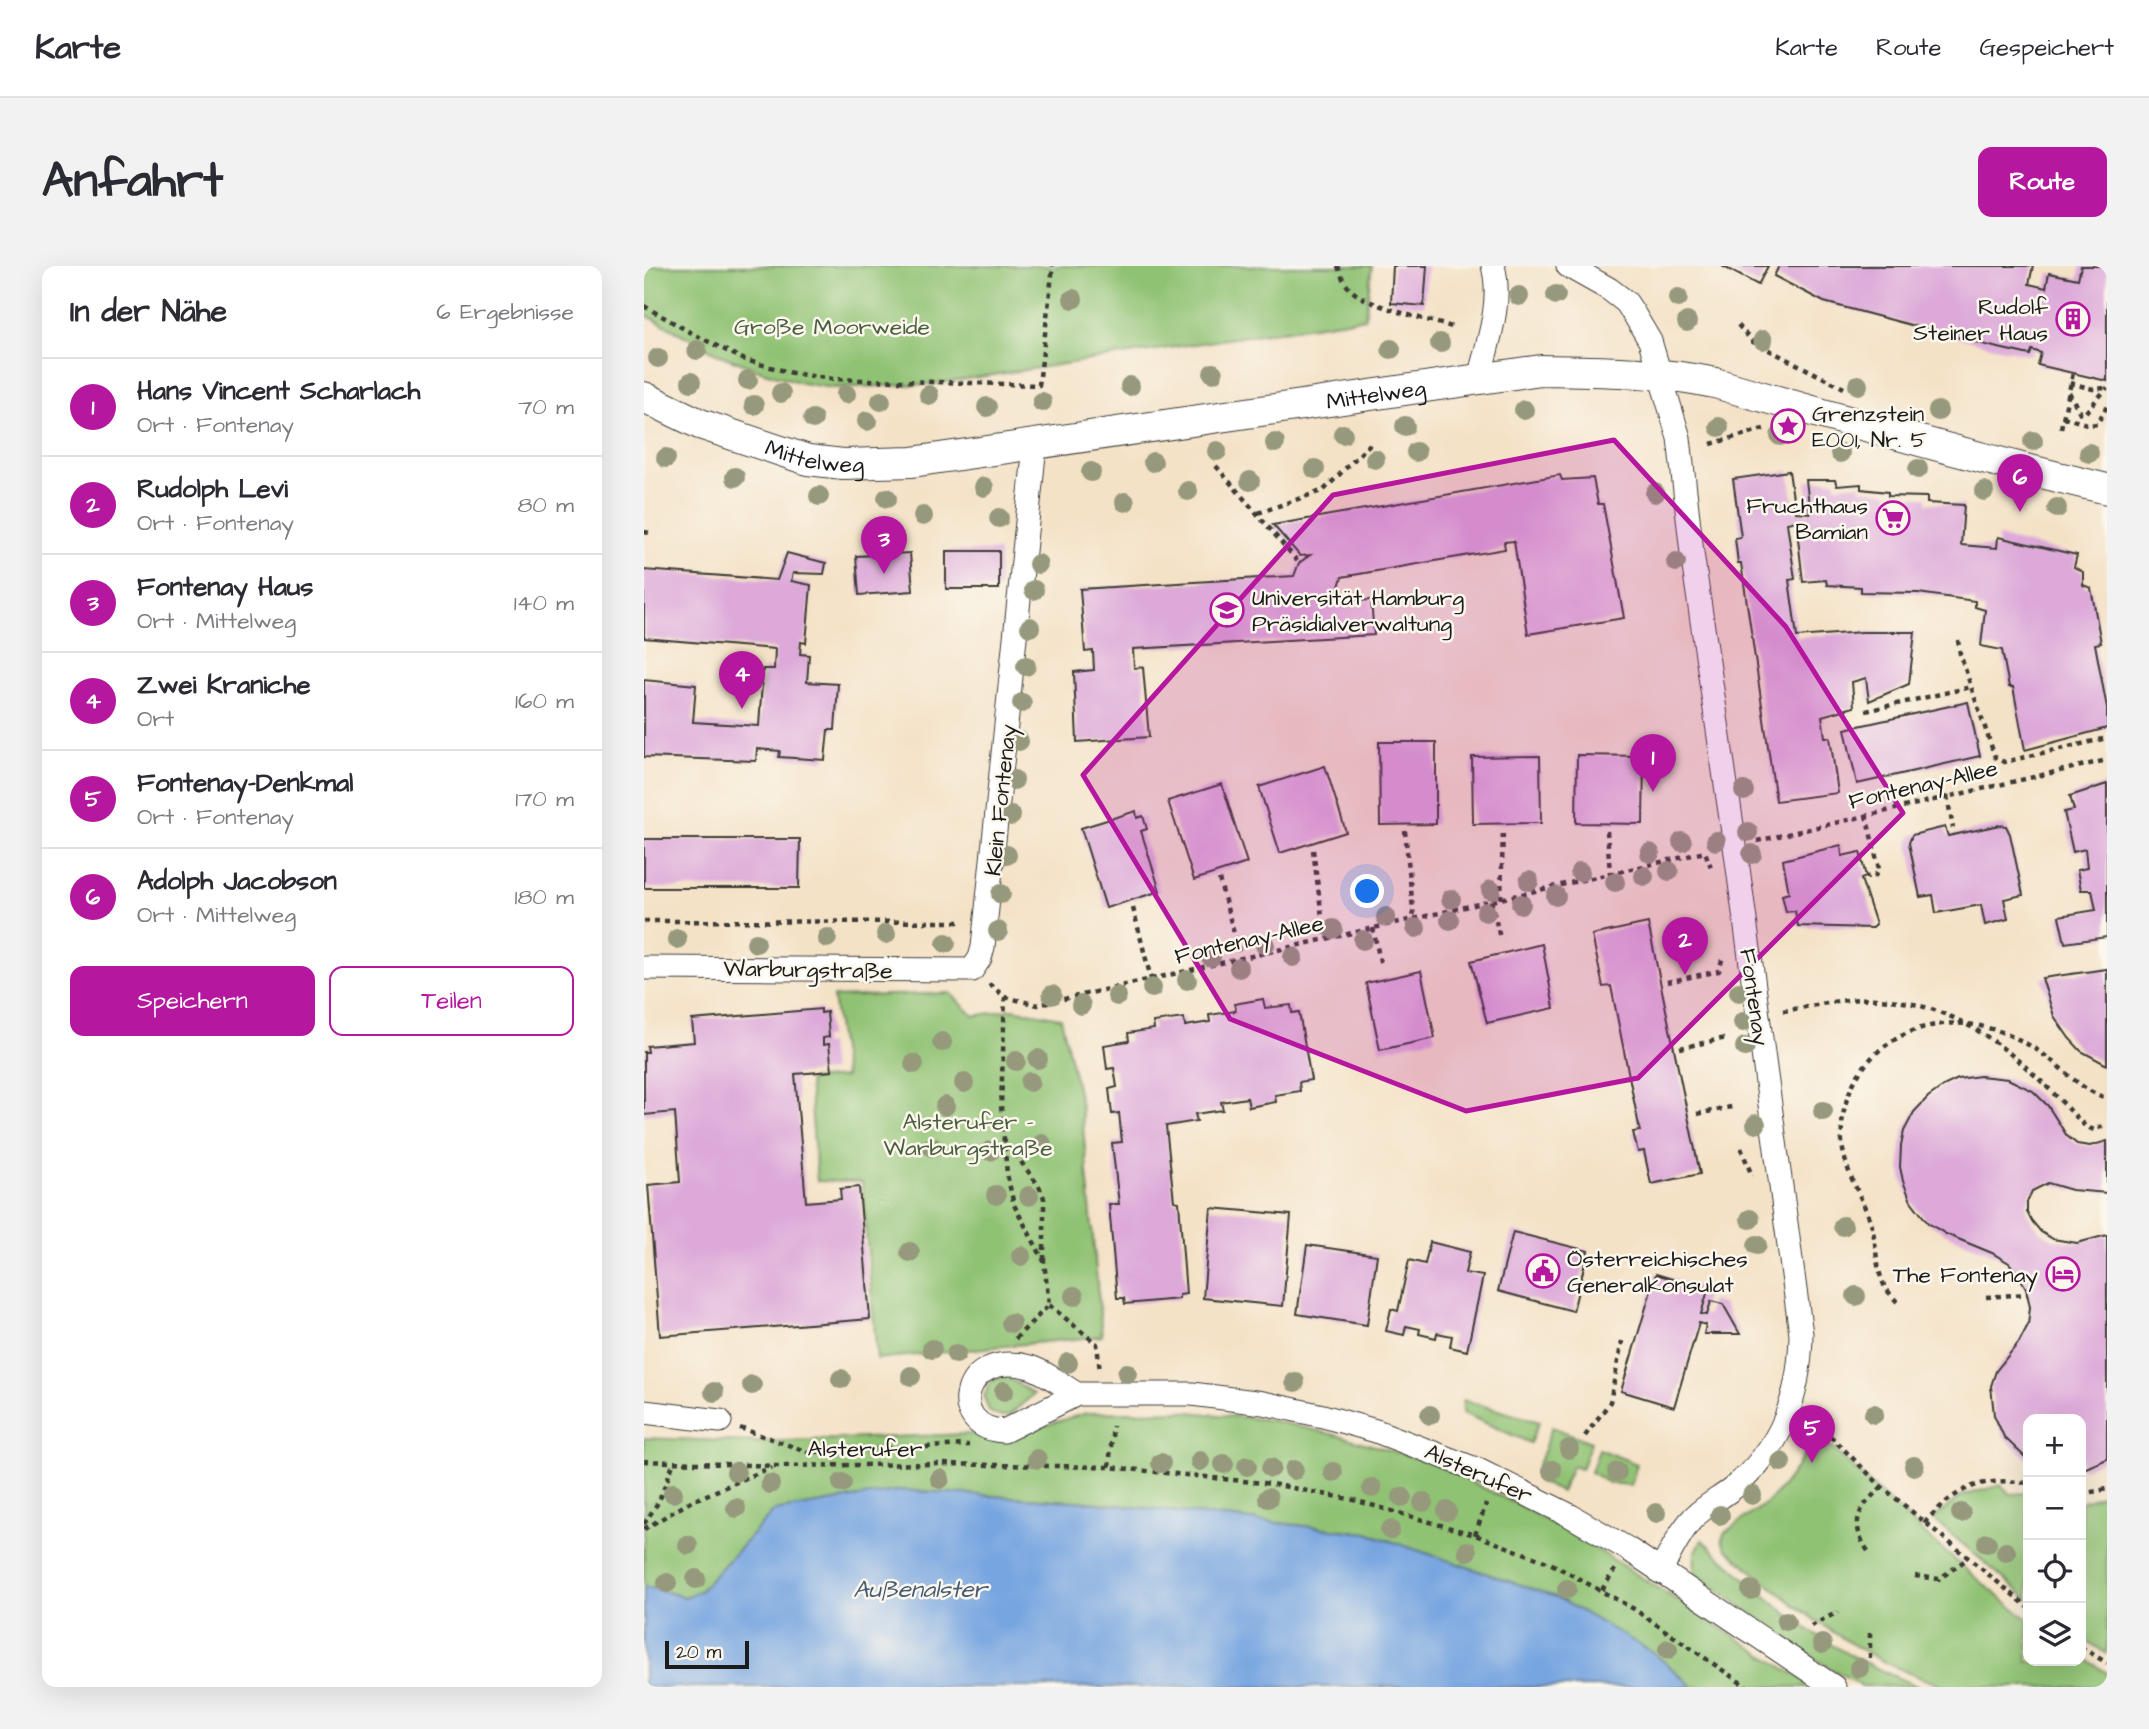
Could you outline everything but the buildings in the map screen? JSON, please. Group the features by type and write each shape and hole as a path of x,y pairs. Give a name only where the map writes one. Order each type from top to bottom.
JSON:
{"street":[{"path":"1479,379 1495,307 1493,266"},
{"name":"Fontenay","path":"1568,266 1626,302 1650,341 1679,438 1692,553 1800,1318 1798,1382 1788,1413 1773,1443 1754,1469 1691,1520 1660,1572"},
{"name":"Mittelweg","path":"644,397 700,424 808,460 843,464 912,463 1541,370 1661,375 1715,383 1878,432 2107,489"},
{"name":"Klein Fontenay","path":"972,971 983,947 986,922 1035,444"},
{"name":"Warburgstraße","path":"644,968 972,971"},
{"path":"1004,1431 982,1425 971,1411 968,1391 984,1370 1010,1364 1034,1368 1077,1394"},
{"name":"Alsterufer","path":"1004,1431 1077,1394 1192,1394 1263,1403 1376,1431 1437,1453 1516,1487 1617,1542 1834,1687"},
{"path":"644,1412 720,1421"}],"path":[{"path":"644,306 745,360 792,373 833,379 1039,385 1053,266"},
{"path":"1338,266 1342,278 1352,291 1376,303 1455,328"},
{"path":"1738,325 1753,342 1851,392"},
{"path":"2061,428 2073,373"},
{"path":"2070,383 2107,388"},
{"path":"2068,392 2080,412 2085,414 2107,388"},
{"path":"2063,417 2090,425 2097,424 2107,406"},
{"path":"1711,444 1763,430"},
{"path":"1258,513 1324,490 1370,444"},
{"path":"1216,466 1299,563"},
{"path":"1958,640 1971,687 1998,761 2004,762 2107,738"},
{"path":"1866,711 1971,687"},
{"name":"Fontenay-Allee","path":"1747,843 2107,760"},
{"path":"1947,796 1953,828"},
{"path":"1866,814 1879,869 1875,876 1866,877"},
{"path":"1501,899 1503,830"},
{"path":"1405,831 1414,919"},
{"path":"1607,831 1610,874"},
{"path":"1313,850 1325,939"},
{"name":"Fontenay-Allee","path":"1005,997 1038,1005 1705,852"},
{"path":"1219,879 1241,958"},
{"path":"1491,901 1500,938"},
{"path":"1133,908 1151,979"},
{"path":"644,921 986,922"},
{"path":"1373,928 1381,966"},
{"path":"972,971 1005,997 1000,1086 1003,1137 1014,1205 1044,1261"},
{"path":"1667,982 1718,971"},
{"path":"1783,1011 1876,999 1934,1008 1967,1024 2019,1060 2085,1126 2094,1130 2107,1124"},
{"path":"1897,1302 1884,1287 1871,1225 1845,1159 1842,1142 1846,1102 1855,1080 1881,1047 1895,1038 1930,1026 1967,1024 1997,1030 2030,1045 2076,1083 2107,1098"},
{"path":"1680,1048 1726,1038"},
{"path":"1697,1114 1736,1106"},
{"path":"1003,1137 1039,1186 1044,1198 1044,1261 1049,1305 1097,1344"},
{"path":"1986,1297 2028,1294"},
{"path":"1007,1346 1049,1305"},
{"path":"1585,1436 1610,1402 1622,1341"},
{"name":"Alsterufer","path":"720,1421 808,1452 973,1445 1004,1431"},
{"path":"1816,1422 1882,1487 2023,1603"},
{"path":"1109,1467 1113,1426"},
{"path":"644,1461 776,1466 937,1464 1109,1467 1272,1484 1354,1500 1475,1535 1550,1563 1634,1609 1746,1687"},
{"path":"644,1526 659,1501 674,1462"},
{"path":"644,1526 690,1502 776,1466"},
{"path":"1924,1523 1941,1505 1960,1492 1979,1484 1998,1479 2023,1482"},
{"path":"1868,1551 1859,1538 1856,1520 1866,1501 1882,1487"},
{"path":"2086,1493 2107,1489"},
{"path":"1475,1535 1486,1504"},
{"path":"1915,1576 1939,1579 1967,1559"},
{"path":"1602,1590 1620,1563"},
{"path":"1811,1626 1838,1612"},
{"path":"1870,1633 1870,1661"},
{"path":"2086,1650 2107,1663"}],"highlighted area":[{"path":"1614,440 1786,627 1903,813 1638,1078 1466,1111 1230,1019 1083,775 1333,495"}],"green space":[{"name":"Große Moorweide","path":"644,266 1372,266 1365,318 934,384 832,388 764,372 720,355 644,314"},
{"name":"Alsterufer - Warburgstraße","path":"950,993 974,1016 1013,1009 1061,1018 1081,1106 1102,1336 877,1359 862,1182 817,1181 809,1080 845,1077 833,997"},
{"path":"1007,1377 1034,1394 1008,1416 998,1416 989,1411 984,1397 990,1382"},
{"path":"1463,1400 1539,1422 1530,1443 1463,1413"},
{"path":"1178,1411 1270,1420 1340,1436 1431,1462 1587,1543 1814,1687 1693,1687 1654,1653 1367,1533 1089,1502 901,1490 727,1563 700,1591 685,1597 644,1586 644,1438 757,1442 1023,1432 1086,1413"},
{"path":"1552,1427 1591,1442 1581,1469 1572,1466 1561,1492 1537,1481 1535,1473"},
{"path":"1816,1432 1919,1529 2023,1615 2023,1666 2086,1666 2086,1659 2107,1673 2107,1687 1948,1687 1886,1663 1803,1611 1726,1549 1723,1542 1724,1534 1777,1493 1796,1468"},
{"path":"1599,1449 1637,1464 1631,1485 1608,1483 1591,1472"},
{"path":"2001,1485 2010,1494 2023,1493 2023,1595 1933,1519 1961,1496"},
{"path":"2101,1495 2107,1497 2107,1654 2086,1640 2086,1500"},
{"path":"1702,1540 1768,1598 1822,1639 1919,1687 1862,1686 1820,1662 1694,1573 1695,1553"}],"water":[{"name":"Außenalster","path":"901,1490 1089,1502 1367,1533 1556,1597 1654,1653 1693,1687 644,1687 644,1586 685,1597 700,1591 774,1511"}],"place":[{"name":"Rudolf Steiner Haus","path":"2073,319"},
{"name":"Grenzstein E001, Nr. 5","path":"1788,426"},
{"name":"Adolph Jacobson","path":"2020,512"},
{"name":"Fruchthaus Bamian","path":"1893,518"},
{"name":"Fontenay Haus","path":"884,574"},
{"name":"Universität Hamburg Präsidialverwaltung","path":"1227,610"},
{"name":"Zwei Kraniche","path":"742,709"},
{"name":"Hans Vincent Scharlach","path":"1653,792"},
{"name":"Rudolph Levi","path":"1685,975"},
{"name":"Österreichisches Generalkonsulat","path":"1543,1271"},
{"name":"The Fontenay","path":"2063,1274"},
{"name":"Fontenay-Denkmal","path":"1812,1463"}]}
